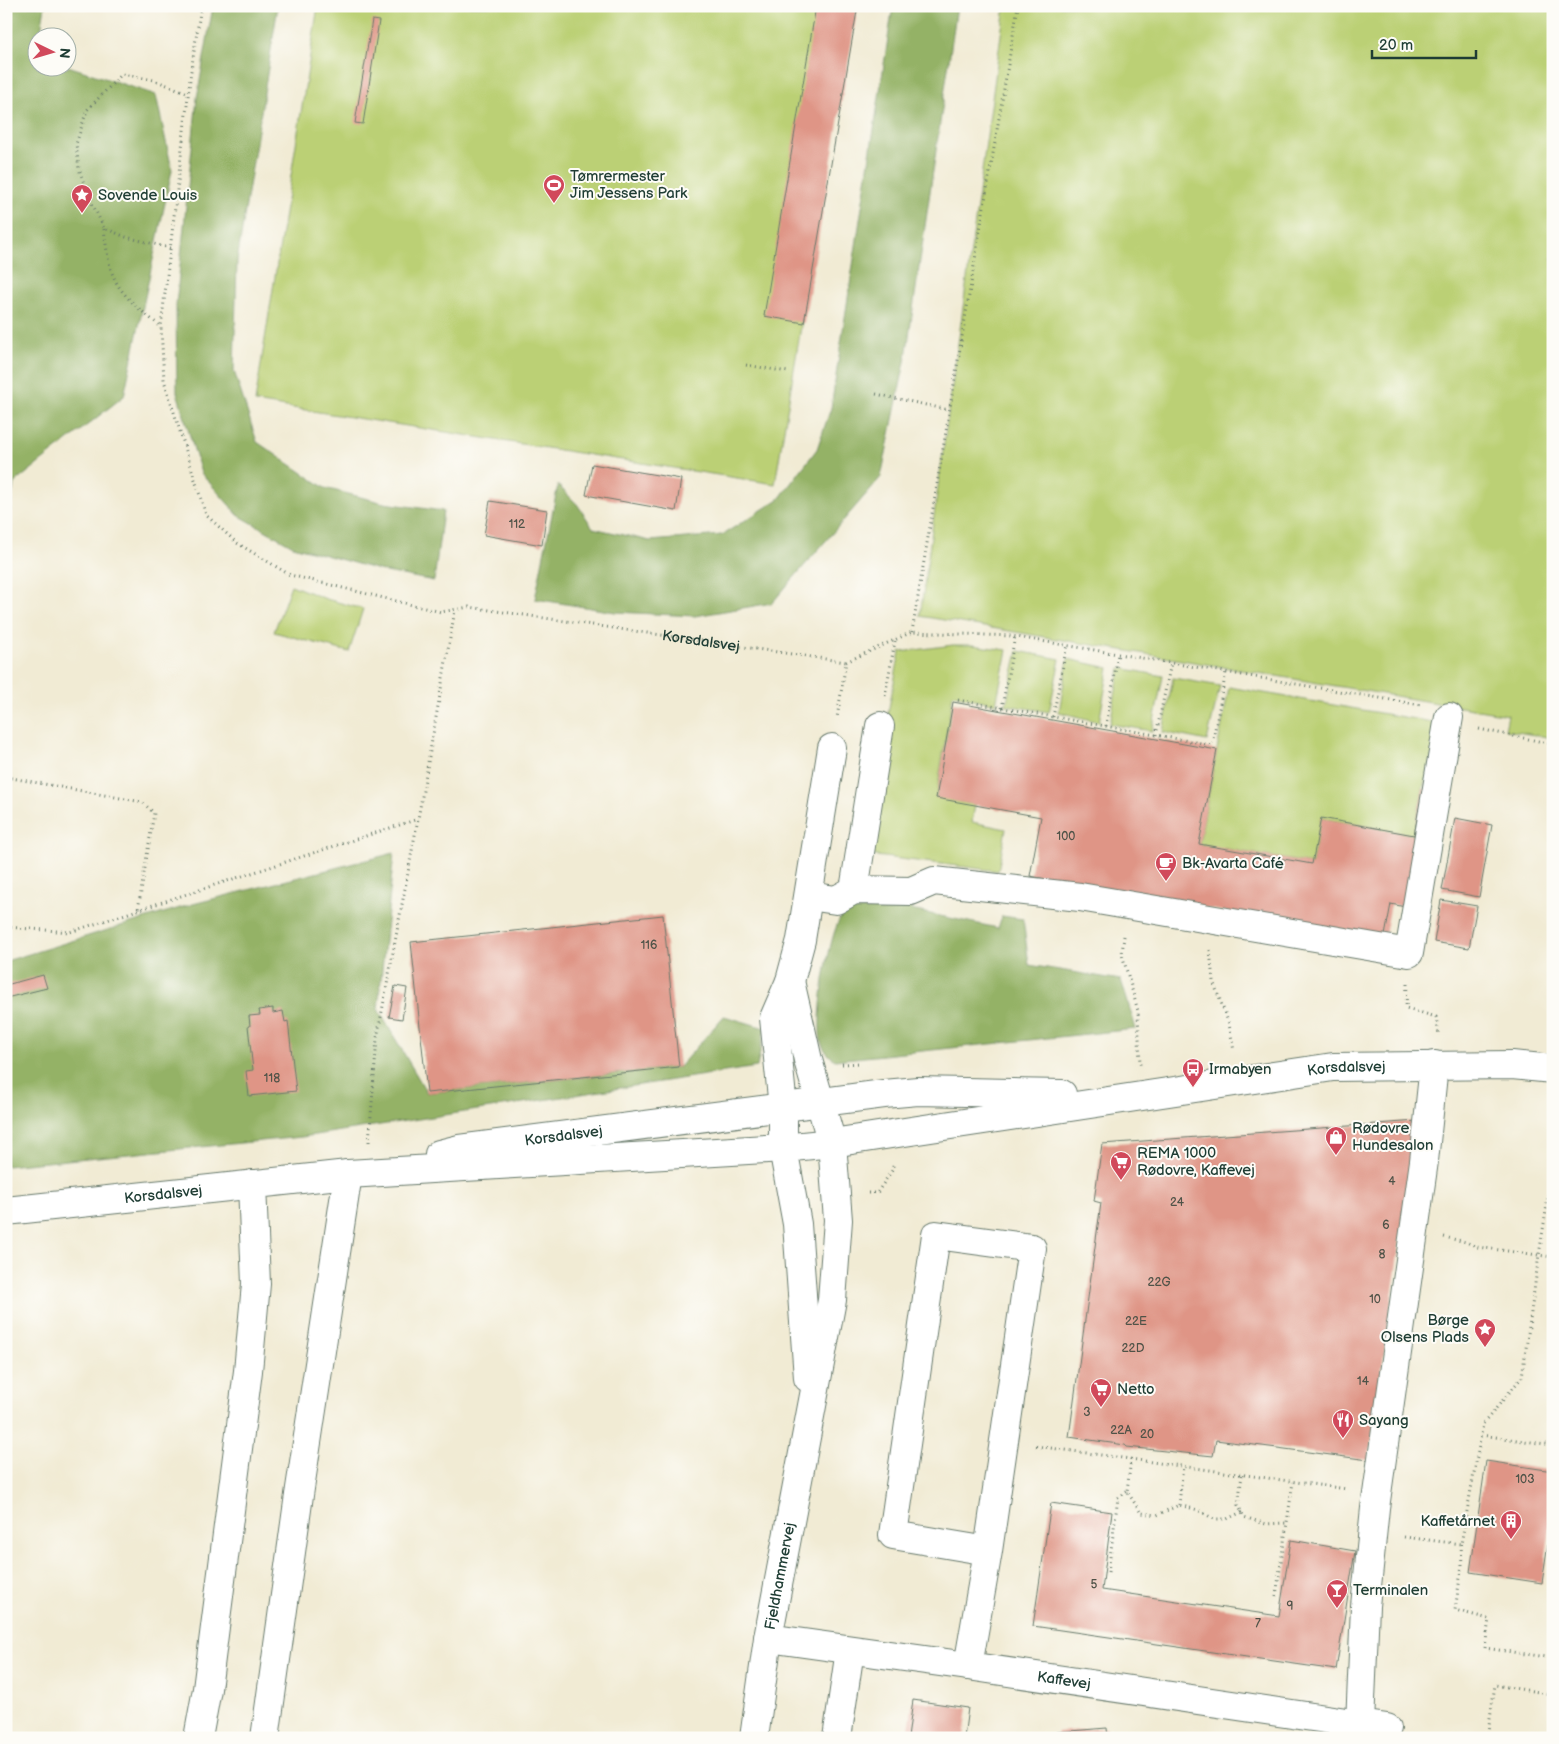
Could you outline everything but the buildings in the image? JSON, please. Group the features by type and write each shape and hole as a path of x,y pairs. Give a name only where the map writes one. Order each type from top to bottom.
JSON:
{"street":[{"path":"809,896 836,900 854,890 911,891 934,881 1080,898 1409,953 1448,717"},
{"path":"854,890 880,726"},
{"path":"783,1148 783,1108 774,1018 790,981 801,940 832,748"},
{"name":"Fjeldhammervej","path":"754,1738 768,1638 832,1300 838,1220 832,1143 808,1060 790,981"},
{"path":"1359,1731 1365,1606 1376,1494 1439,1065"},
{"name":"Korsdalsvej","path":"6,1211 357,1172 783,1148 832,1143 1333,1067 1512,1065 1553,1068"},
{"name":"Korsdalsvej","path":"357,1172 459,1149 884,1094 918,1091 1142,1095"},
{"name":"Fjeldhammervej","path":"783,1148 797,1224 811,1417"},
{"path":"265,1738 299,1495 357,1172"},
{"path":"198,1738 248,1371 256,1284 252,1184"},
{"path":"968,1666 988,1551 1032,1248 936,1235 893,1535 988,1551"},
{"name":"Kaffevej","path":"768,1638 968,1666 1359,1731 1387,1728"},
{"path":"837,1738 850,1650"}],"path":[{"path":"201,6 188,93 161,327 164,380 206,515 237,543 290,575 441,612 455,610 377,1038 357,1172"},
{"path":"912,632 1018,6"},
{"path":"161,327 122,292 114,278 109,262 104,228 88,195 79,169 76,144 87,110 122,74 154,80 188,93"},
{"path":"104,228 126,237 170,248"},
{"path":"746,365 788,372"},
{"path":"876,394 949,410"},
{"name":"Korsdalsvej","path":"455,610 469,607 846,662"},
{"path":"832,748 846,662 912,632 1015,636 1426,706 1468,727 1553,744"},
{"path":"1002,708 1015,636"},
{"path":"880,726 895,640"},
{"path":"1053,717 1067,645"},
{"path":"1106,726 1118,654"},
{"path":"1156,735 1171,663"},
{"path":"958,700 1212,745 1226,672"},
{"path":"6,778 142,802 154,813 138,910"},
{"path":"6,927 70,932 418,819"},
{"path":"1128,906 1122,954 1138,1011 1142,1095"},
{"path":"1216,920 1210,948 1213,981 1228,1024 1240,1081"},
{"path":"1409,953 1406,1008 1436,1017 1439,1065"},
{"path":"1553,1186 1549,1192 1522,1377 1483,1424 1461,1544 1462,1565 1456,1610 1489,1619 1485,1648 1553,1658"},
{"path":"1466,1242 1477,1247 1553,1257"},
{"path":"1481,1435 1553,1445"},
{"path":"1003,1441 1376,1494"},
{"path":"1131,1459 1127,1491 1140,1513 1157,1515 1179,1505 1198,1510 1214,1519 1227,1519 1242,1512"},
{"path":"1179,1505 1183,1466"},
{"path":"1242,1474 1238,1505 1244,1517 1266,1524 1287,1523"},
{"path":"1276,1596 1292,1482"},
{"path":"1108,1572 1118,1498 1127,1491"},
{"path":"1372,1533 1461,1544"},
{"path":"1487,1738 1495,1685 1550,1694 1553,1677"}],"green space":[{"path":"6,6 13,6 6,46"},
{"path":"13,6 45,6 41,28 28,28 28,78 78,78 78,69 156,95 172,170 124,396 14,483 6,536 6,46"},
{"path":"213,6 278,6 237,261 234,371 257,442 325,488 384,503 443,511 434,581 386,572 293,546 238,515 201,473 177,392 176,305 197,98"},
{"name":"Tømrermester Jim Jessens Park","path":"318,6 854,6 775,484 255,402"},
{"path":"893,6 957,6 906,357 881,477 772,603 695,616 615,612 535,599 558,485 577,504 593,528 650,541 722,535 779,499 817,449 831,408"},
{"path":"1005,6 1553,6 1553,738 1505,730 1508,715 920,616"},
{"path":"291,585 326,599 363,609 349,652 274,632"},
{"path":"953,645 972,645 1007,650 996,704 953,694 936,797 975,805 972,822 1006,829 998,871 860,854 900,652"},
{"path":"1018,651 1060,659 1049,712 1006,705"},
{"path":"1068,659 1109,668 1099,722 1059,712"},
{"path":"1120,668 1163,676 1152,731 1110,724"},
{"path":"1173,678 1220,686 1207,741 1163,732"},
{"path":"1229,687 1432,722 1436,740 1423,789 1414,835 1321,818 1312,864 1199,844"},
{"path":"394,853 378,1009 427,1093 679,1067 724,1016 765,1028 757,1067 302,1137 6,1166 6,961 193,904"},
{"path":"861,898 911,903 911,910 998,928 1002,916 1023,919 1029,965 1121,980 1136,1029 835,1060 826,1052 821,1042 820,1015 824,978 836,927 843,914"}],"place":[{"name":"Tømrermester Jim Jessens Park","path":"554,204"},
{"name":"Sovende Louis","path":"82,214"},
{"name":"Bk-Avarta Café","path":"1166,882"},
{"name":"Irmabyen","path":"1193,1088"},
{"name":"Rødovre Hundesalon","path":"1336,1156"},
{"name":"REMA 1000 Rødovre, Kaffevej","path":"1121,1181"},
{"name":"Børge Olsens Plads","path":"1485,1348"},
{"name":"Netto","path":"1101,1408"},
{"name":"Sayang","path":"1343,1439"},
{"name":"Kaffetårnet","path":"1511,1540"},
{"name":"Terminalen","path":"1337,1609"}]}
